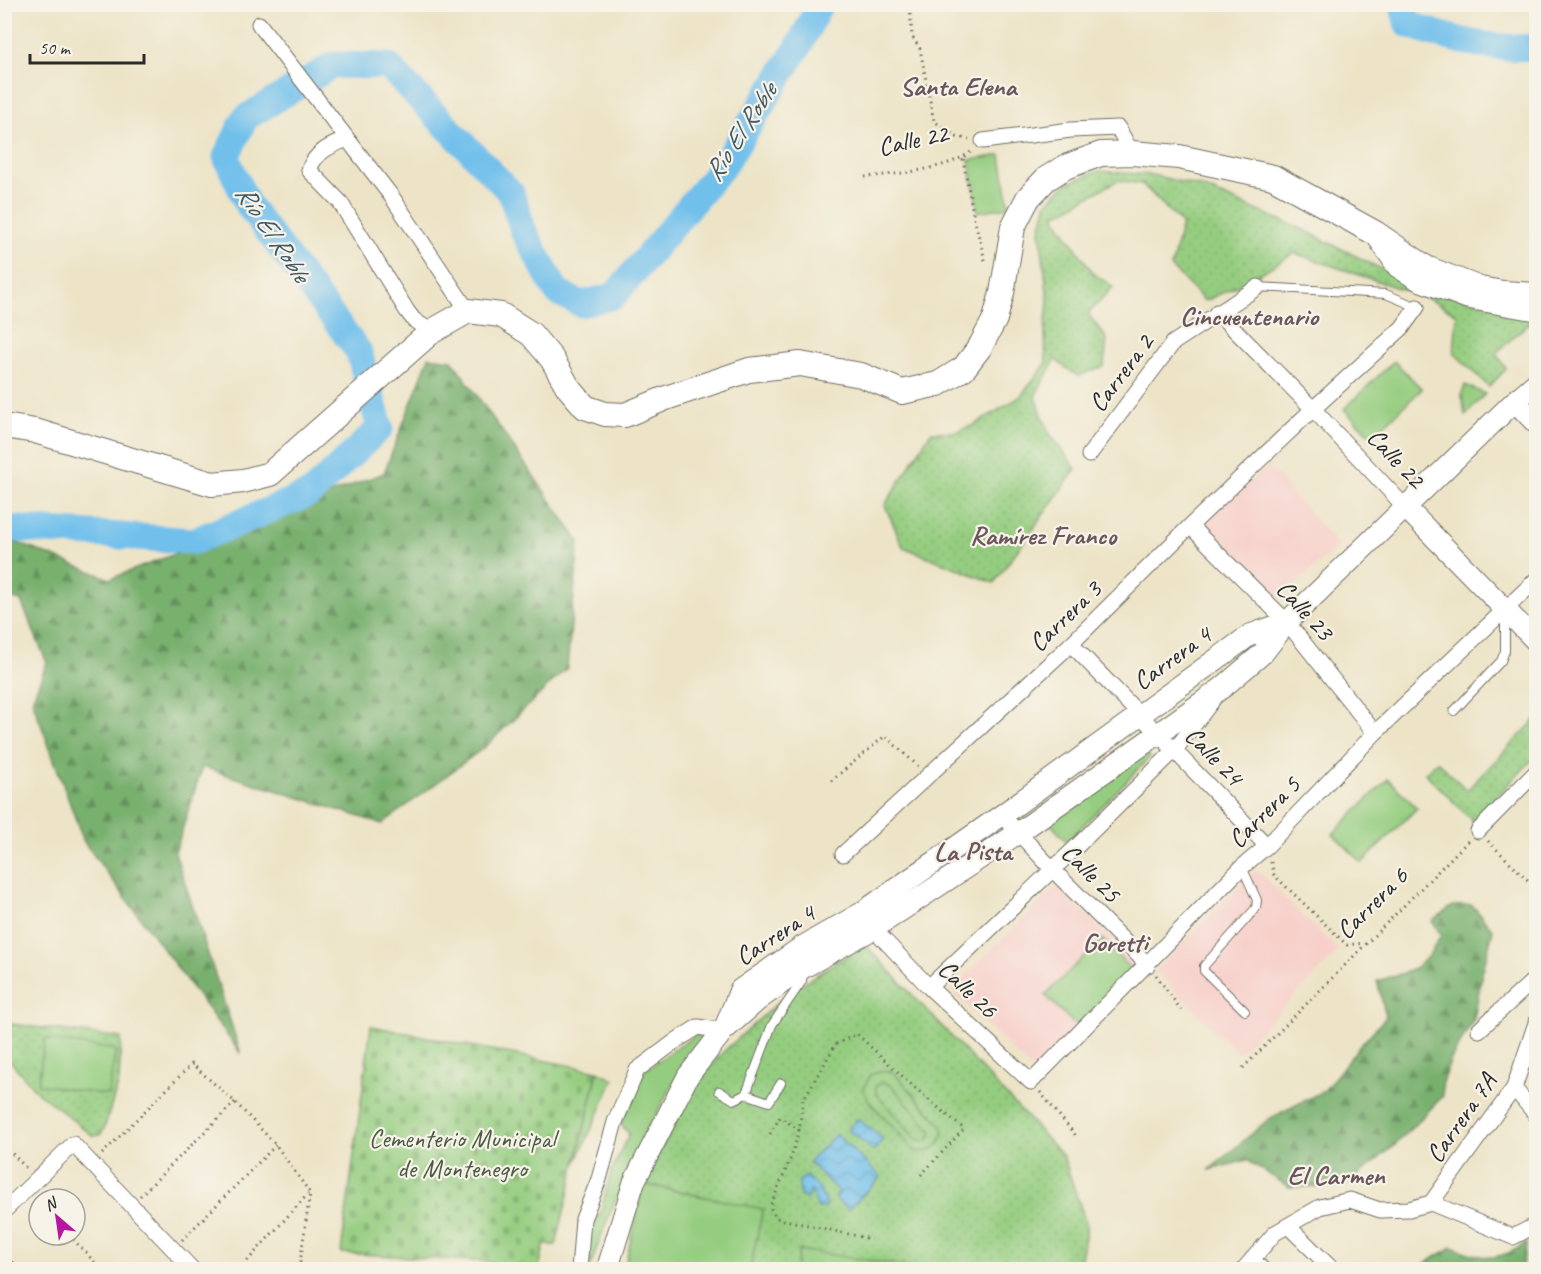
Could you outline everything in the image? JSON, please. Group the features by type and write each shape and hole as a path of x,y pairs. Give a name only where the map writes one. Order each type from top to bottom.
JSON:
{"main road":[{"path":"4,426 35,431 212,484 243,481 270,474 431,332 468,311 501,315 531,334 552,359 568,387 585,407 605,414 625,415 666,398 749,370 800,364 861,375 902,392 938,384 964,368 980,347 994,319 1002,293 1013,227 1028,198 1046,179 1065,167 1101,154 1132,153 1179,157 1273,177 1375,233 1426,268 1480,289 1536,295"},
{"path":"1375,233 1398,267 1419,280 1467,298 1536,310"},
{"name":"Carrera 4","path":"723,1031 741,990 802,947 866,921 1018,833 1222,688 1263,654 1287,622 1536,383"},
{"path":"1515,401 1536,423"},
{"name":"Calle 22","path":"1406,508 1536,641"},
{"name":"Carrera 4","path":"723,1031 758,1000 866,921 1002,814 1250,635 1287,622"},
{"path":"607,1269 634,1182 688,1076 723,1031"}],"street":[{"path":"259,24 392,197 468,311"},
{"name":"Calle 22","path":"983,141 1071,130 1118,128 1132,153"},
{"path":"347,139 324,148 312,161 309,170 340,202 407,311 414,320 431,332"},
{"name":"Carrera 2","path":"1089,455 1173,343 1258,286"},
{"name":"Carrera 3","path":"843,854 1071,644 1190,526 1402,328 1417,307"},
{"name":"Calle 22","path":"1217,312 1406,508"},
{"name":"Calle 23","path":"1190,526 1287,622 1375,733"},
{"name":"Carrera 5","path":"1031,1083 1242,867 1267,846 1375,733 1536,580"},
{"name":"Calle 24","path":"1071,644 1267,846"},
{"name":"Carrera 4","path":"929,987 1175,750 1222,688"},
{"path":"1478,831 1536,772"},
{"name":"Calle 25","path":"1002,814 1053,870 1148,964"},
{"name":"Calle 26","path":"866,921 929,987 1031,1083"},
{"path":"1479,1030 1536,978"},
{"name":"Carrera 7A","path":"1431,1203 1514,1088 1536,1023"},
{"path":"579,1269 583,1219 599,1179 615,1122 637,1070 698,1027 723,1031"},
{"path":"1514,1088 1536,1115"},
{"path":"4,1211 73,1144 193,1269"},
{"path":"1253,1266 1275,1233 1320,1207 1350,1200 1380,1210 1409,1209 1431,1203 1513,1237 1536,1225"},
{"path":"1288,1226 1333,1269"}],"lane":[{"path":"1258,286 1386,294 1417,307"},
{"path":"1454,711 1501,661 1504,651 1505,611"},
{"path":"1242,867 1257,900 1256,908 1204,966 1204,971 1245,1011"},
{"path":"719,1091 734,1100 746,1094 772,1025 802,981 804,967"},
{"path":"746,1094 769,1102 781,1083"}],"path":[{"path":"910,8 912,36 920,49 934,121 957,137 983,141"},
{"name":"Calle 22","path":"865,177 914,172 963,159 983,141"},
{"path":"963,159 974,218 988,268"},
{"path":"831,781 885,736 928,776"},
{"path":"1478,831 1536,888"},
{"name":"Carrera 6","path":"1243,1068 1478,831"},
{"path":"1267,846 1274,875 1347,945 1366,942"},
{"path":"1148,964 1181,1010"},
{"path":"871,1239 776,1218 770,1207 792,1155 799,1130 803,1100 836,1044 857,1034 964,1130 921,1175"},
{"path":"92,1164 192,1064 235,1102 276,1146 310,1193 298,1269"},
{"path":"1031,1083 1077,1137"},
{"path":"913,1094 917,1090"},
{"path":"131,1205 235,1102"},
{"path":"770,1134 780,1117 799,1130"},
{"path":"4,1144 37,1179"},
{"path":"173,1248 276,1146"},
{"path":"239,1269 310,1193"},
{"path":"81,1247 102,1269"},
{"path":"4,1253 21,1269"}],"shaded area":[{"path":"1268,466 1339,546 1273,604 1202,523"},
{"path":"1256,869 1339,951 1238,1053 1155,971"},
{"path":"1057,885 1142,970 1037,1075 951,990"}],"green space":[{"path":"1001,155 1009,207 978,212 969,160"},
{"path":"1098,171 1152,175 1202,187 1306,231 1413,285 1536,317 1536,327 1529,323 1496,353 1506,369 1489,387 1454,353 1457,314 1425,297 1294,253 1251,279 1205,301 1171,267 1182,224 1142,184 1118,180 1054,216 1093,273 1113,287 1088,314 1107,339 1104,366 1078,376 1055,360 1035,396 1049,433 1076,469 994,583 903,547 885,505 931,432 955,432 974,425 1020,397 1046,364 1045,331 1048,301 1040,230 1047,202 1066,184"},
{"path":"429,357 452,360 579,541 567,668 486,746 382,824 202,767 175,853 241,1054 84,842 32,700 47,663 21,601 5,597 5,538 110,579 384,473"},
{"path":"1394,361 1422,389 1372,437 1344,409"},
{"path":"1465,385 1485,394 1465,416 1462,395"},
{"path":"1536,719 1536,756 1473,821 1425,773 1437,761 1467,790"},
{"path":"1145,751 1150,757 1067,842 1048,821"},
{"path":"1388,779 1417,808 1362,863 1333,834"},
{"path":"1472,905 1493,930 1474,1019 1452,1057 1442,1082 1443,1096 1394,1146 1345,1186 1289,1187 1247,1160 1209,1170 1269,1119 1325,1090 1386,1017 1377,981 1416,967 1428,956 1441,935 1432,921 1453,906"},
{"path":"1102,939 1134,972 1078,1028 1045,995"},
{"path":"865,944 1063,1156 1087,1226 1079,1269 750,1269 762,1209 643,1184 696,1083 721,1054 789,992"},
{"path":"4,1023 121,1038 119,1081 100,1135 93,1136 36,1091 5,1055"},
{"name":"Cementerio Municipal de Montenegro","path":"371,1026 598,1071 556,1245 544,1245 539,1269 494,1269 492,1262 341,1253"},
{"path":"697,1034 705,1035 669,1090 625,1178 589,1269 583,1269 587,1223 600,1216 611,1172 629,1134 621,1124 644,1071"},
{"path":"45,1039 116,1050 108,1095 38,1084"},
{"path":"598,1071 614,1079 576,1163"},
{"path":"878,1071 892,1072 897,1076 942,1126 942,1137 936,1146 927,1151 915,1151 869,1101 863,1090 870,1075","holes":["883,1082 892,1086 930,1129 932,1133 927,1141 917,1140 876,1094 876,1086"]},
{"path":"643,1184 763,1209 750,1269 624,1270"},
{"path":"1527,1243 1521,1269 1415,1269 1452,1247 1490,1257 1507,1254"},
{"path":"799,1250 927,1269 796,1269"}],"water":[{"path":"858,1119 883,1139 874,1151 848,1130"},
{"path":"836,1134 881,1177 848,1210 835,1198 839,1192 809,1162"},
{"path":"806,1176 821,1190 821,1195 827,1205 825,1208 818,1208 811,1190 807,1199 800,1196 799,1181"}],"waterway":[{"name":"Río El Roble","path":"4,528 194,541 311,493 380,428 359,352 248,205 226,157 245,118 333,65 388,66 511,193 523,230 557,292 581,304 614,296 724,165 800,44 820,4"},
{"name":"Río El Roble","path":"1402,4 1408,24 1439,34 1471,43 1503,47 1536,47"}],"district":[{"name":"Santa Elena","path":"958,86"},
{"name":"Cincuentenario","path":"1249,316"},
{"name":"Ramírez Franco","path":"1043,535"},
{"name":"La Pista","path":"973,851"},
{"name":"Goretti","path":"1115,942"},
{"name":"El Carmen","path":"1336,1175"}]}
